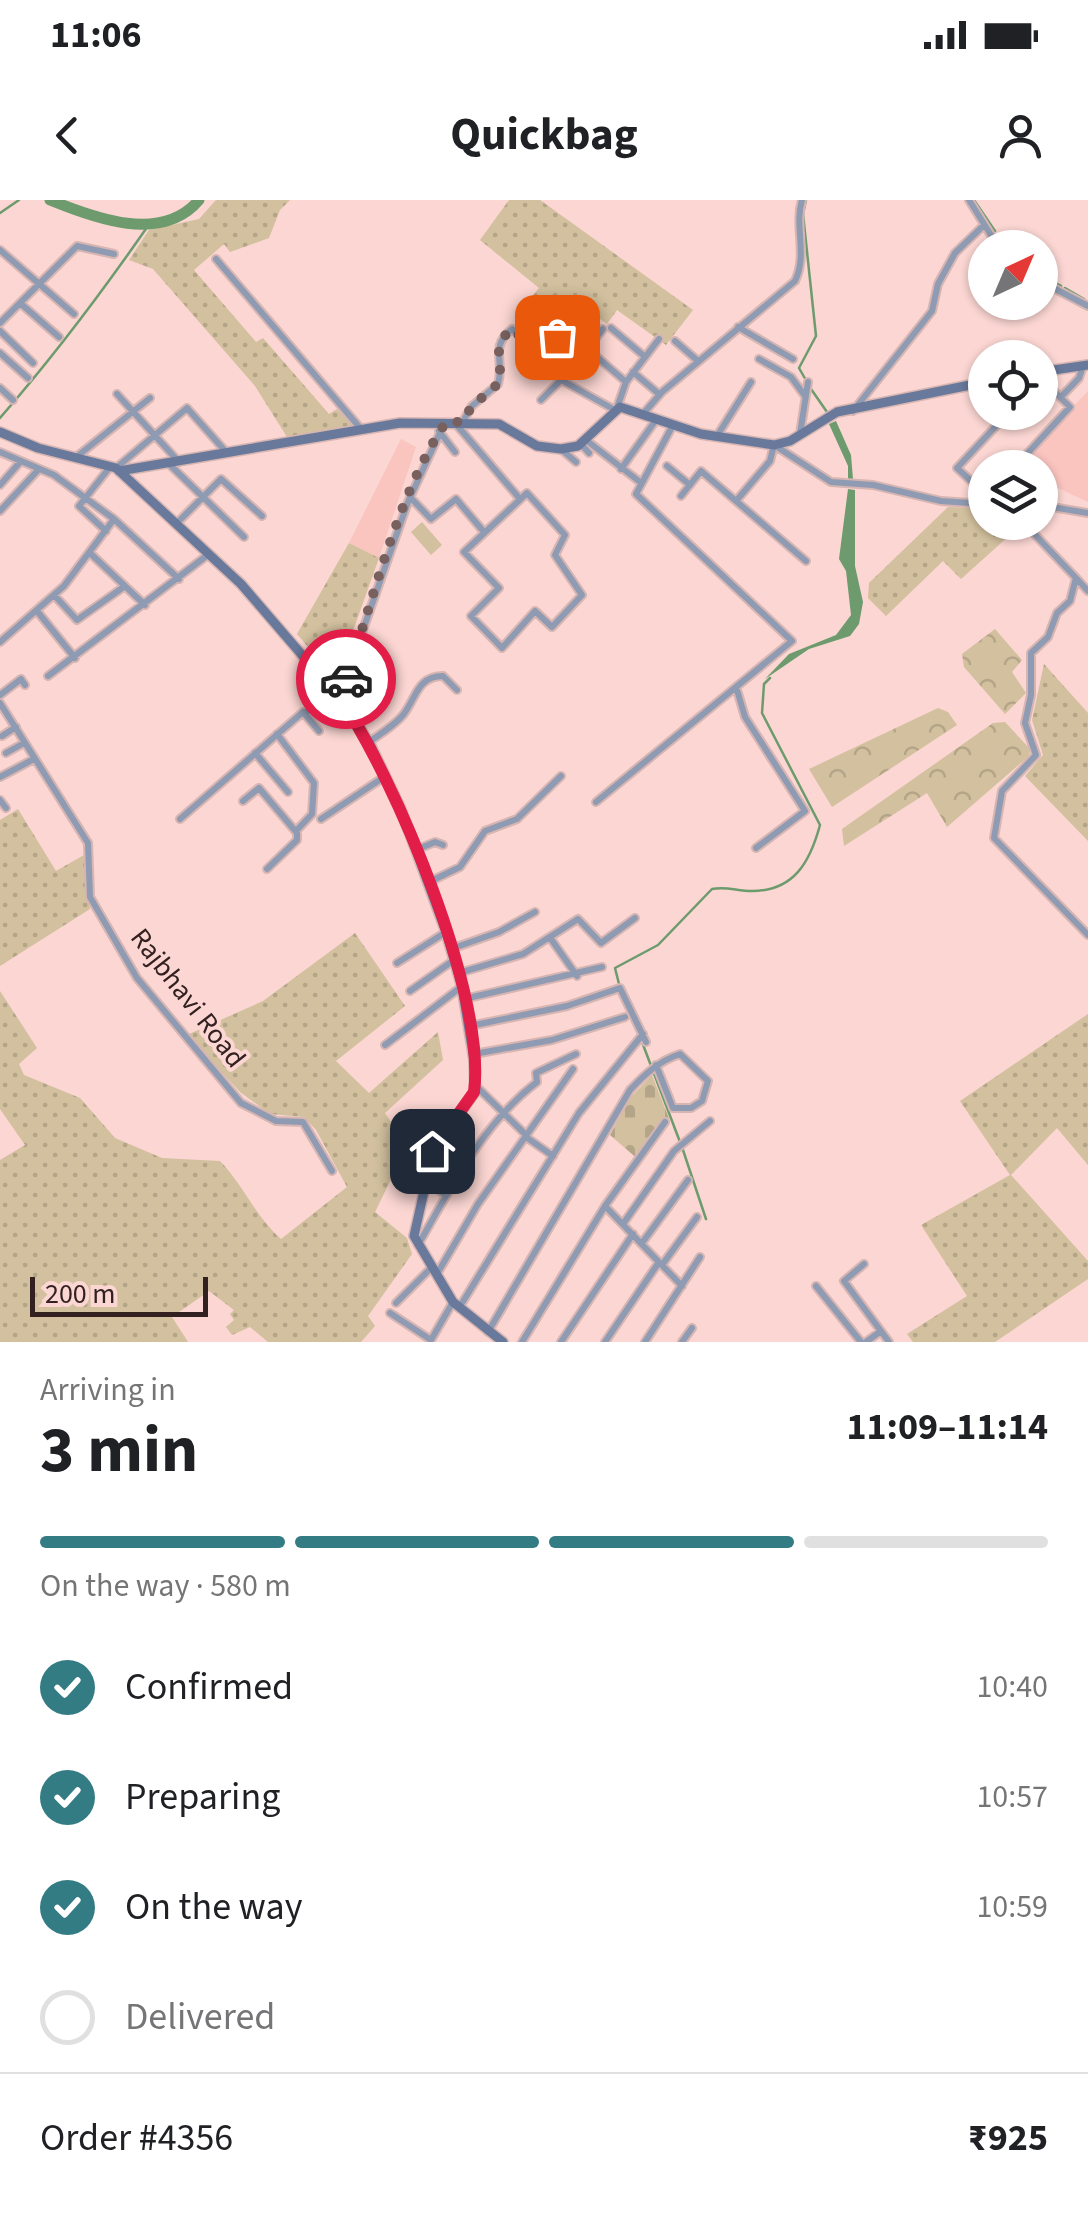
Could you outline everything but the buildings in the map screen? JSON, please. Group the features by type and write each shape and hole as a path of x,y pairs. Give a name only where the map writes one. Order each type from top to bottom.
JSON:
{"street":[{"path":"643,414 659,394 795,281 801,264 796,222 802,200"},
{"path":"969,200 987,230"},
{"path":"852,412 865,390 932,311 938,284 955,252 984,226"},
{"path":"0,322 77,246 114,254"},
{"path":"0,250 74,314"},
{"path":"216,259 362,430"},
{"path":"1058,291 1088,306"},
{"path":"20,302 59,337"},
{"path":"580,317 540,354 539,361 560,380 616,409 717,437 774,445 831,482 873,485 941,501 968,503"},
{"path":"738,326 793,359"},
{"path":"560,336 583,352 607,328 645,356"},
{"path":"340,698 410,497 450,425 498,384 496,347 508,332 512,329 540,354"},
{"path":"0,331 34,363"},
{"path":"0,432 115,469 362,430 450,425 499,424 537,446 561,449 583,442 616,409 626,382 659,339"},
{"path":"675,341 698,362"},
{"path":"590,351 626,382"},
{"path":"0,352 28,378"},
{"path":"759,359 807,389 800,435"},
{"path":"1058,369 1086,365"},
{"path":"1061,397 1086,365"},
{"path":"633,372 659,394"},
{"path":"541,400 560,380"},
{"path":"717,437 752,382"},
{"path":"774,445 800,435 837,412 968,386"},
{"path":"0,388 12,400"},
{"path":"117,394 156,436 202,498 244,537"},
{"path":"1031,450 1070,407 1058,394"},
{"path":"74,458 150,398"},
{"path":"106,532 82,513 79,506 85,496 187,408 227,454"},
{"path":"622,469 656,420"},
{"path":"450,425 456,452"},
{"path":"450,425 520,499"},
{"path":"596,802 738,690 792,641 639,497 640,482 673,425"},
{"path":"974,450 992,430"},
{"path":"583,442 589,453"},
{"path":"583,442 640,482"},
{"path":"736,500 770,460 774,445"},
{"path":"561,449 576,462"},
{"path":"0,452 85,496 179,579"},
{"path":"968,456 957,468 968,478"},
{"path":"0,485 21,461"},
{"path":"667,466 690,485"},
{"path":"0,511 39,469"},
{"path":"115,469 241,584 340,698 369,742 446,932 459,973 474,1054 476,1085 466,1109 432,1151 423,1180 414,1228 417,1246 456,1305 503,1342"},
{"path":"680,496 702,472 806,561"},
{"path":"176,524 224,479 262,516"},
{"path":"527,494 565,535 555,555 582,595 552,628 535,611 502,648 471,616 498,588 464,552 520,499 527,494"},
{"path":"410,497 431,519 456,498 484,532"},
{"path":"1058,508 1088,512"},
{"path":"0,642 54,596 91,554 114,519"},
{"path":"1040,540 1088,591"},
{"path":"91,554 146,606"},
{"path":"48,676 146,606 209,554"},
{"path":"1076,578 1070,601 1057,612 1048,637 1031,653 1031,695 1024,723 1036,755 1002,791 993,830 994,838 1088,935"},
{"path":"54,596 78,620 125,586"},
{"path":"37,610 74,658"},
{"path":"369,742 403,715 417,689 428,679 443,676 457,690"},
{"path":"0,695 22,679 26,685"},
{"path":"180,818 331,688"},
{"path":"738,690 745,717 806,811 756,848"},
{"name":"Rajbhavi Road","path":"1,708 88,843 90,897 138,978 241,1102 276,1121 303,1122 332,1171"},
{"path":"304,714 319,732"},
{"path":"2,736 16,727"},
{"path":"278,734 314,783 312,814 296,831"},
{"path":"6,753 24,743"},
{"path":"255,753 288,792"},
{"path":"0,777 34,758"},
{"path":"427,883 460,867 485,830 517,819 561,776"},
{"path":"321,820 384,777"},
{"path":"242,801 260,788 296,831 297,840 267,869"},
{"path":"416,850 435,842 443,845"},
{"path":"410,991 453,955 534,912"},
{"path":"459,973 510,959 551,940 578,918 601,944 635,918"},
{"path":"397,963 446,932"},
{"path":"551,940 577,976"},
{"path":"464,998 602,968"},
{"path":"385,1046 462,987"},
{"path":"390,1313 430,1341 601,1083 645,1038 620,988 566,1006 470,1026"},
{"path":"474,1054 552,1040 625,1017"},
{"path":"417,1246 446,1195 503,1114 520,1093 537,1082 538,1071 576,1054"},
{"path":"487,1332 630,1090 656,1065 680,1054 708,1081 702,1101 690,1108 673,1108 656,1065"},
{"path":"396,1302 434,1272 573,1068"},
{"path":"476,1085 526,1136 553,1156"},
{"path":"622,1224 674,1151 710,1121"},
{"path":"522,1342 604,1206 665,1122"},
{"path":"423,1180 446,1195"},
{"path":"642,1243 688,1180"},
{"path":"604,1206 682,1286"},
{"path":"606,1342 697,1216"},
{"path":"562,1342 633,1234"},
{"path":"645,1342 700,1257"},
{"path":"864,1264 844,1281 890,1342"},
{"path":"816,1286 864,1342 882,1331"},
{"path":"682,1342 692,1328"}],"shaded area":[{"path":"1088,391 1088,502 1058,488 1058,450 1032,450 1051,430 1058,430 1058,423"},
{"path":"836,421 851,455 853,479 848,480 848,466 829,424"},
{"path":"401,439 416,447 379,558 349,543"},
{"path":"848,489 855,490 855,566 863,602 859,624 850,636 809,649 765,679 789,654 836,635 851,615 846,571 839,559"}],"green space":[{"path":"216,200 290,200 280,210 269,238 230,252 224,244 194,270 256,342 263,338 329,414 337,409 355,426 287,437 255,386 153,269 129,260 149,230 199,219"},
{"path":"509,200 540,200 693,310 666,345 617,310 607,324 568,296 542,309 525,305 539,288 480,240"},
{"path":"948,507 968,508 968,540 1004,540 961,579 943,561 886,616 868,598 869,583"},
{"path":"422,522 442,545 431,555 411,532"},
{"path":"349,543 379,558 354,628 331,674 297,634"},
{"path":"995,629 1022,660 1012,672 1026,693 1005,714 964,667 962,654"},
{"path":"1044,664 1088,713 1088,841 1025,776 1043,755 1032,720"},
{"path":"938,708 948,712 957,725 832,807 809,769"},
{"path":"1005,722 1030,749 1029,756 947,827 927,793 844,846 842,829 993,723"},
{"path":"18,809 56,871 84,855 90,909 0,966 0,820"},
{"path":"355,933 405,1006 336,1061 369,1093 438,1032 443,1060 385,1113 403,1140 391,1151 399,1163 375,1212 407,1238 412,1254 368,1316 375,1326 361,1342 268,1342 250,1327 232,1335 226,1327 234,1320 230,1314 234,1310 209,1291 172,1317 188,1342 0,1342 0,1160 25,1145 0,1109 0,991 37,1048 19,1064 24,1075 80,1098 115,1138 162,1158 220,1161 281,1239 347,1187 316,1130 304,1117 270,1114 240,1092 187,1035 263,1001"},
{"path":"1088,1014 1088,1165 1057,1128 1011,1175 1088,1261 1088,1279 995,1342 913,1342 907,1334 967,1296 921,1225 1010,1175 960,1101"},
{"path":"652,1075 670,1121 640,1161 610,1135 630,1098"}],"waterway":[{"path":"0,213 19,200"},
{"path":"50,200 107,220 147,224 184,213 199,200"},
{"path":"806,200 803,214 816,336 799,368 807,382"},
{"path":"974,200 994,230"},
{"path":"0,418 78,323 150,223"},
{"path":"1065,288 1084,299"},
{"path":"811,389 827,412"},
{"path":"619,984 615,968 658,945 712,889 752,891 779,886 798,872 811,851 820,825 762,713 764,684 770,678"},
{"path":"642,1042 680,1142"},
{"path":"683,1150 706,1219"}],"way so far":[{"path":"346,679 408,502 436,436 446,422 462,422 467,411 498,384 501,378 496,347 508,332 512,329 540,354 557,337"}],"route":[{"path":"346,679 340,698 364,732 402,810 459,973 469,1021 476,1085 471,1102 432,1151"}]}
